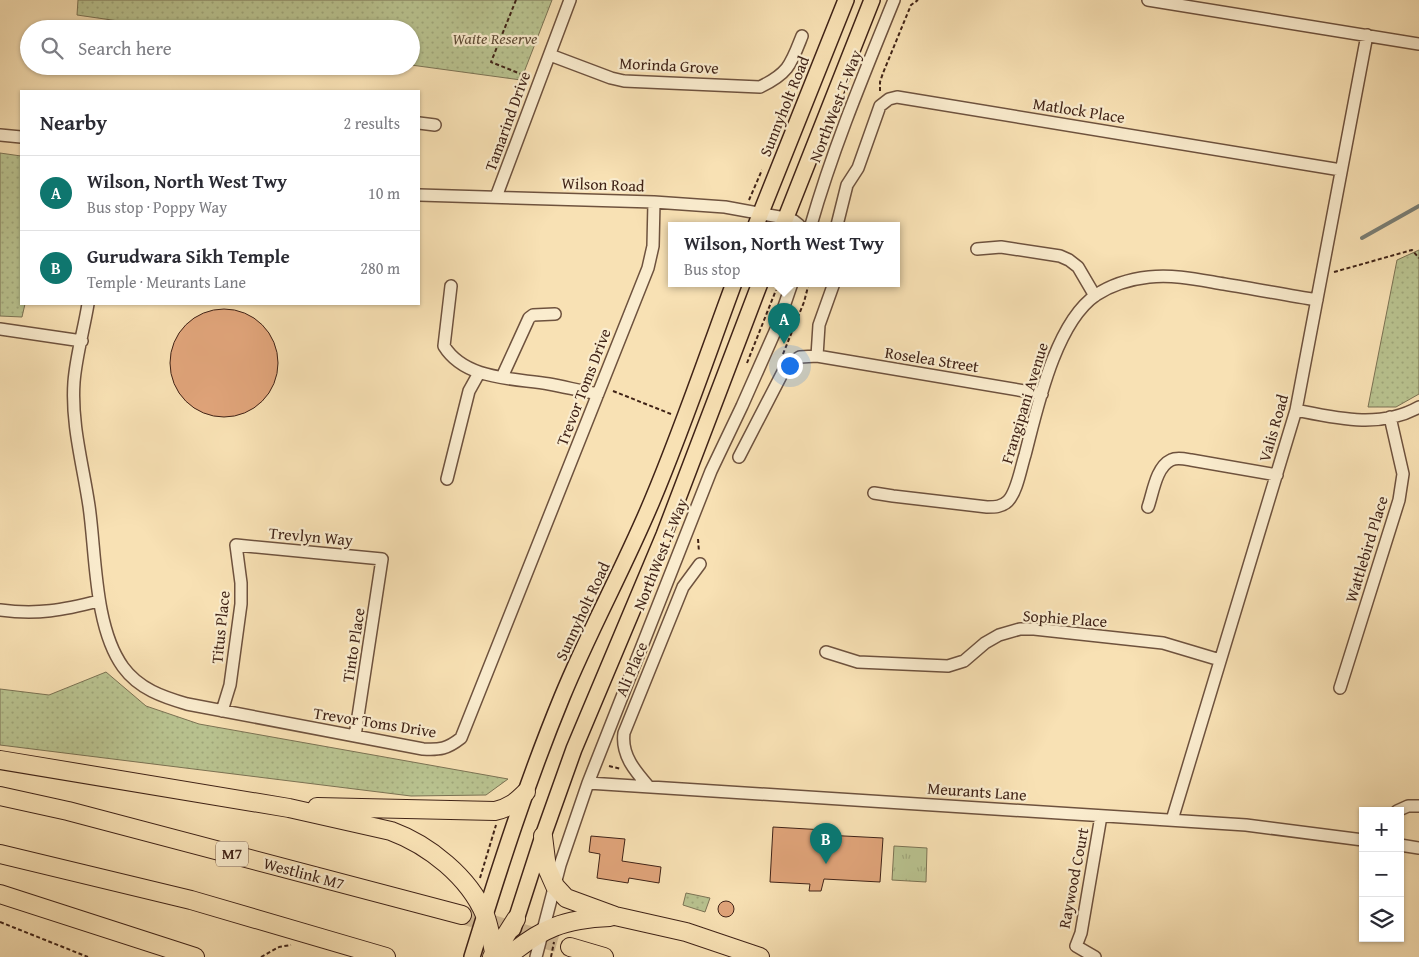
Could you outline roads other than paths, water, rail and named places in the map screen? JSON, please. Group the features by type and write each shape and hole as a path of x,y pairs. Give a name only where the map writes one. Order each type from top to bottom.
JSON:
{"highway":[{"path":"0,760 288,808 392,831 423,845 443,861 470,889 485,916 496,956"},
{"path":"288,808 335,806 494,811 506,809 515,804 526,792"},
{"name":"Westlink M7","path":"0,796 68,810 462,915"},
{"path":"543,836 547,868 554,886 566,898 615,916 686,932 760,957"},
{"path":"0,854 191,900 386,957"},
{"path":"0,894 195,957"},
{"path":"496,956 549,934 568,921 615,916"},
{"path":"496,956 516,919"},
{"path":"480,934 496,956"},
{"path":"570,947 604,957"}],"main road":[{"name":"Sunnyholt Road","path":"758,219 846,0"},
{"path":"789,222 872,0"},
{"name":"Sunnyholt Road","path":"472,957 526,792 566,688 651,502 733,287"},
{"path":"516,919 543,836 590,708 664,536 758,287"}],"street":[{"name":"Tamarind Drive","path":"496,198 570,0"},
{"name":"NorthWest T-Way","path":"812,222 851,107 894,0"},
{"path":"1148,0 1419,44"},
{"name":"Valis Road","path":"1172,820 1296,410 1367,35"},
{"name":"Morinda Grove","path":"550,55 624,81 760,86 776,79 788,68 802,36"},
{"name":"Matlock Place","path":"838,222 847,185 858,168 880,106 898,97 1341,170"},
{"path":"420,122 436,125"},
{"path":"0,135 20,137"},
{"name":"Wilson Road","path":"420,195 654,202 725,207 758,219 781,222"},
{"name":"Trevor Toms Drive","path":"88,305 74,382 74,418 89,507 99,601 108,638 123,667 140,684 156,694 187,704 438,750 450,746 461,738 648,268 653,246 654,202"},
{"path":"976,249 1001,247 1060,256 1078,267 1095,296"},
{"name":"Frangipani Avenue","path":"874,492 978,506 1000,506 1009,500 1017,484 1042,394 1060,341 1067,328 1076,315 1095,296 1128,281 1150,276 1194,278 1317,300"},
{"path":"452,286 444,346 450,357 479,373 599,391"},
{"name":"NorthWest T-Way","path":"536,957 549,934 554,886 588,783 711,471 776,328 791,287"},
{"path":"738,457 786,366 800,357 817,356 819,326 833,287"},
{"path":"502,377 529,318 533,315 555,314"},
{"path":"0,328 82,341"},
{"name":"Roselea Street","path":"817,356 1042,394"},
{"path":"447,479 469,391 479,373"},
{"path":"1296,410 1338,418 1365,420 1390,418 1419,407"},
{"name":"Wattlebird Place","path":"1340,688 1400,500 1403,474 1390,418"},
{"path":"1148,507 1159,476 1164,466 1171,460 1180,458 1277,475"},
{"name":"Trevlyn Way","path":"236,545 382,559"},
{"name":"Titus Place","path":"222,711 230,685 241,604 241,583 236,545"},
{"name":"Tinto Place","path":"355,736 382,559"},
{"name":"Ali Place","path":"650,787 635,771 628,758 623,745 624,733 683,587 700,564"},
{"path":"0,610 34,613 62,610 99,601"},
{"name":"Sophie Place","path":"826,652 858,662 948,666 964,661 999,635 1020,629 1034,629 1164,644 1220,660"},
{"name":"Meurants Lane","path":"588,783 1172,820 1282,829 1359,839"},
{"path":"1404,808 1419,806"},
{"name":"Raywood Court","path":"1095,957 1076,946 1081,932 1101,816"},
{"path":"1404,846 1419,848"}],"waterway":[{"path":"1362,238 1419,206"}],"tunnel":[{"path":"462,915 570,947"}],"place":[{"name":"Wilson, North West Twy","path":"784,344"},
{"name":"Gurudwara Sikh Temple","path":"826,864"}],"park label":[{"name":"Waite Reserve","path":"495,38"}]}
